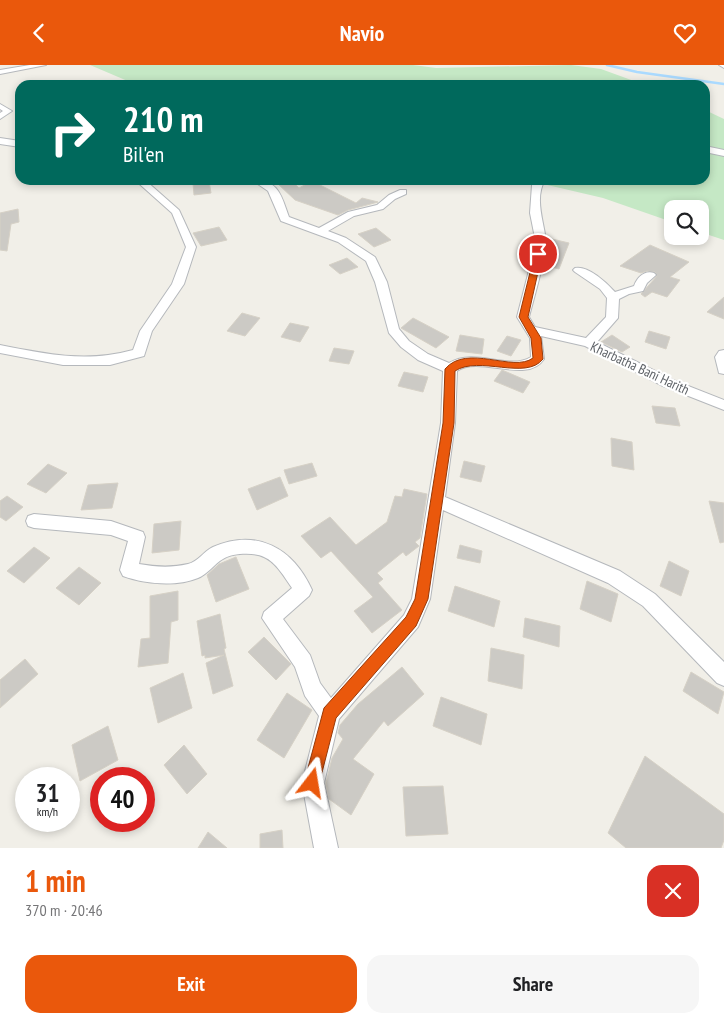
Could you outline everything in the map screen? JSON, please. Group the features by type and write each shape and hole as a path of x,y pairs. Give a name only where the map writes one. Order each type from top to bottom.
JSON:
{"street":[{"path":"0,72 43,65"},
{"path":"0,106 8,111 0,117"},
{"path":"0,141 15,143"},
{"path":"710,150 724,153"},
{"path":"0,349 63,361 110,361 139,353 146,331 178,284 191,247 176,212 146,185"},
{"path":"267,185 274,191 285,219 342,240 371,259 381,281 393,330 406,344 423,357 450,369"},
{"path":"450,369 460,363 477,361 522,365 533,363 538,359 536,338 523,317 523,310 541,243 535,213 537,185"},
{"path":"319,232 351,214 380,207 392,197 402,192"},
{"path":"579,270 604,287 613,297 612,318 589,343"},
{"path":"613,297 626,291 639,289 642,281 650,275"},
{"name":"Kharbatha Bani Harith","path":"532,330 589,343 668,383 724,405"},
{"path":"724,354 721,357 724,370"},
{"path":"326,848 312,783 330,714 411,621 421,599 448,423 450,369"},
{"path":"436,500 614,577 649,600 724,676"},
{"path":"34,521 111,528 137,537 129,571 164,576 195,571 217,553 238,547 268,550 287,567 303,590 271,618 303,662 312,689 330,714"}],"green space":[{"path":"90,65 413,65 436,68 571,65 601,69 631,80 125,80"},
{"path":"710,112 724,119 724,240 709,235 709,200 664,200 664,219 603,198 547,185 710,185"}],"building":[{"path":"193,185 210,185 211,193 194,195"},
{"path":"279,185 296,185 299,188 305,185 320,185 356,203 362,198 378,202 348,210 338,215 295,200"},
{"path":"18,209 19,222 11,224 7,251 0,250 0,213"},
{"path":"219,227 227,240 201,246 193,233"},
{"path":"376,228 391,240 374,247 358,234"},
{"path":"552,239 569,243 559,269 544,265"},
{"path":"650,245 689,262 670,277 680,280 667,297 652,292 645,297 641,294 657,276 655,272 647,271 641,273 620,266"},
{"path":"347,258 358,267 340,274 329,265"},
{"path":"724,297 724,319 707,312"},
{"path":"242,313 260,318 245,336 227,331"},
{"path":"413,318 449,337 436,348 401,328"},
{"path":"290,323 309,327 300,342 281,337"},
{"path":"649,331 670,337 666,349 645,342"},
{"path":"460,335 484,339 482,354 456,351"},
{"path":"612,335 630,347 622,352 601,342"},
{"path":"507,336 521,340 511,356 497,351"},
{"path":"334,348 354,351 349,364 329,361"},
{"path":"502,370 530,382 523,393 494,381"},
{"path":"404,372 428,377 423,392 398,386"},
{"path":"652,406 675,408 680,426 656,423"},
{"path":"611,438 632,442 634,470 612,466"},
{"path":"464,461 485,466 481,482 460,477"},
{"path":"312,463 317,476 289,484 284,470"},
{"path":"48,464 67,473 46,493 27,484"},
{"path":"280,477 288,496 257,510 248,489"},
{"path":"118,483 112,508 81,510 88,485"},
{"path":"404,489 427,494 420,538 415,542 419,546 406,556 403,552 377,573 383,579 378,583 402,610 372,633 354,611 373,597 331,551 321,558 301,536 330,517 356,545 387,522 395,496 402,497"},
{"path":"7,496 23,507 6,521 0,517 0,501"},
{"path":"709,501 724,503 724,542 720,543"},
{"path":"181,521 179,550 152,553 154,524"},
{"path":"460,545 482,551 480,563 457,558"},
{"path":"34,547 50,558 24,583 7,571"},
{"path":"236,557 249,589 216,602 207,575 219,564"},
{"path":"669,561 689,571 681,596 660,586"},
{"path":"79,567 101,583 79,605 56,588"},
{"path":"587,581 618,594 611,622 580,609"},
{"path":"455,586 500,601 494,627 448,611"},
{"path":"178,591 178,620 171,622 168,663 138,667 141,639 150,638 150,596"},
{"path":"220,614 226,648 224,649 233,686 213,694 206,663 224,655 205,658 205,655 202,656 197,621"},
{"path":"525,618 560,626 559,647 523,637"},
{"path":"264,637 291,664 276,680 248,652"},
{"path":"491,648 524,655 522,689 488,681"},
{"path":"25,659 38,674 0,708 0,680"},
{"path":"402,667 424,694 388,726 384,721 353,759 374,774 351,815 329,799 326,783 332,758 343,739 338,733 340,725 358,704"},
{"path":"691,672 724,692 718,714 683,691"},
{"path":"183,673 192,708 158,723 150,688"},
{"path":"287,693 312,710 284,758 257,740"},
{"path":"441,697 487,714 481,745 433,726"},
{"path":"108,726 118,760 105,767 90,767 90,775 80,781 80,767 77,767 72,745"},
{"path":"184,745 207,774 187,794 164,765"},
{"path":"645,756 724,814 724,840 721,848 626,848 608,833"},
{"path":"443,786 448,834 406,836 403,787"},
{"path":"282,830 283,848 260,848 260,834"},
{"path":"208,832 227,848 198,848"}],"waterway":[{"path":"607,65 637,72 695,80"},
{"path":"710,82 724,84"}],"route":[{"path":"312,783 330,714 411,621 421,599 448,423 450,369 460,363 477,361 522,365 533,363 538,359 536,338 523,317 523,310 538,254"}]}
